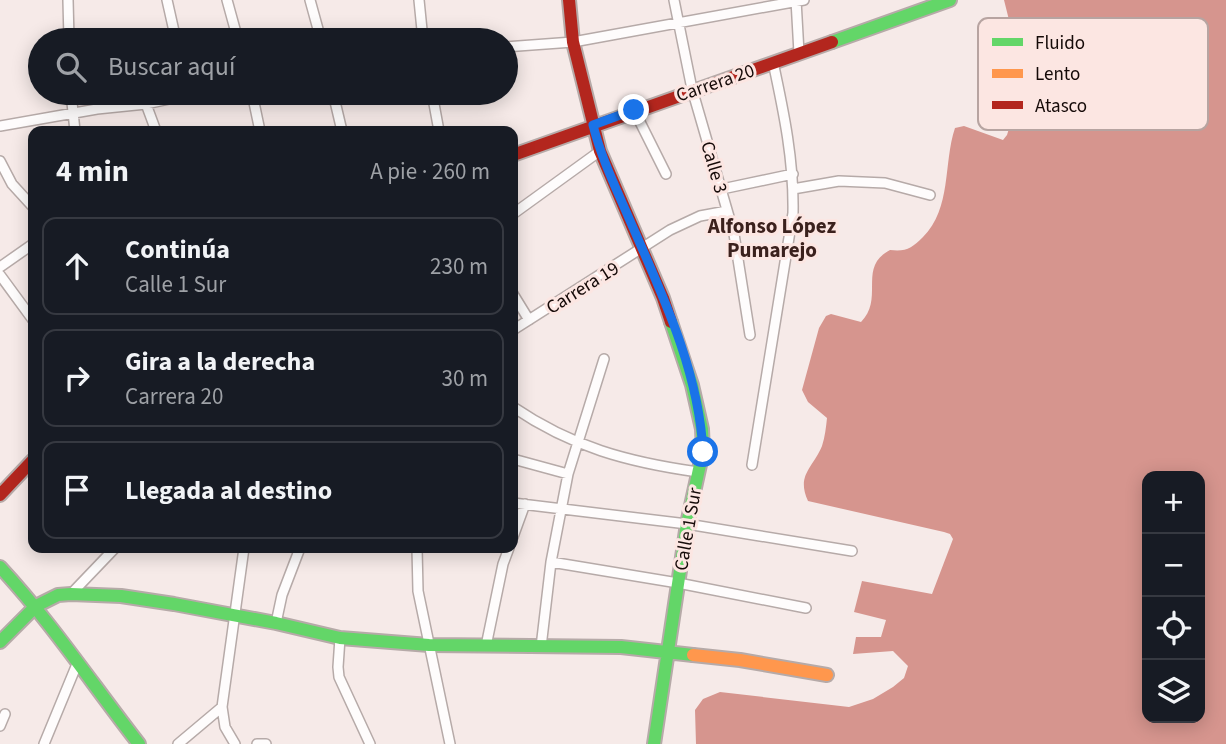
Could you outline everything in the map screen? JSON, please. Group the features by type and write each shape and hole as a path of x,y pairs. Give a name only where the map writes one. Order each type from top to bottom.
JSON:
{"street":[{"path":"68,0 69,28"},
{"path":"167,0 173,28"},
{"path":"227,0 235,28"},
{"path":"310,0 318,28"},
{"path":"419,0 422,28"},
{"name":"Calle 1 Sur","path":"569,0 573,42 600,151 663,298 692,385 702,429 703,452 687,524 654,744"},
{"name":"Calle 3","path":"674,0 692,89 734,234 750,335"},
{"path":"518,46 573,42 679,24 754,4 798,0 799,53"},
{"name":"Carrera 20","path":"518,153 692,89 831,44 950,0"},
{"path":"752,465 786,262 793,189 788,133 773,62"},
{"path":"72,105 74,126"},
{"path":"0,126 138,105"},
{"path":"146,105 154,126"},
{"path":"255,105 259,126"},
{"path":"336,105 341,126"},
{"path":"434,105 438,126"},
{"path":"634,110 666,174"},
{"path":"518,210 600,151"},
{"path":"0,161 12,184 28,202"},
{"path":"722,189 793,174"},
{"path":"793,189 839,181 885,183 930,195"},
{"name":"Carrera 19","path":"518,327 670,230 700,216 727,211"},
{"path":"0,267 28,247"},
{"path":"0,275 28,313"},
{"path":"518,302 529,320"},
{"path":"541,647 551,562 568,474 604,359"},
{"path":"518,410 539,425 578,444 653,465 698,472"},
{"path":"518,460 568,474"},
{"path":"0,495 28,465"},
{"path":"518,503 687,524 852,551"},
{"path":"518,523 525,504"},
{"path":"71,594 110,553"},
{"path":"235,744 225,727 222,707 243,553"},
{"path":"276,623 282,595 298,553"},
{"path":"418,553 418,591 450,744"},
{"path":"486,646 507,553"},
{"path":"551,562 806,608"},
{"path":"0,567 36,606 132,741"},
{"path":"0,642 36,606 58,595 71,594 121,596 276,623 340,638 429,645 621,647 740,660 827,674"},
{"path":"340,638 339,677 367,743"},
{"path":"44,744 77,664"},
{"path":"178,744 222,707"},
{"path":"0,726 5,714"},
{"path":"257,744 266,744"}],"shaded area":[{"path":"1004,0 1226,0 1226,744 696,744 695,710 703,699 720,692 849,707 873,699 904,678 908,666 893,651 853,654 856,637 881,637 886,620 854,612 862,581 932,594 953,539 950,534 944,532 808,501 805,478 822,446 827,418 808,402 802,390 819,328 826,316 831,314 861,322 871,303 873,274 880,257 890,250 905,250 912,246 932,225 943,199 955,128 964,126 1003,140 1009,130 1208,130 1208,18 1008,18"}],"traffic: fast":[{"path":"832,42 950,0"},
{"path":"654,744 687,524 703,451 702,429 692,385 671,322"},
{"path":"0,567 54,632 139,744"},
{"path":"0,642 36,606 58,595 71,594 121,596 174,604 340,638 429,645 621,647 693,655"}],"traffic: slow":[{"path":"693,655 827,675"}],"traffic: jam":[{"path":"569,0 573,42 600,151 671,322"},
{"path":"518,153 832,42"},
{"path":"0,495 28,465"}],"district":[{"name":"Alfonso López Pumarejo","path":"772,238"}],"route":[{"path":"634,110 593,125 600,151 679,340 702,429 703,452"}]}
